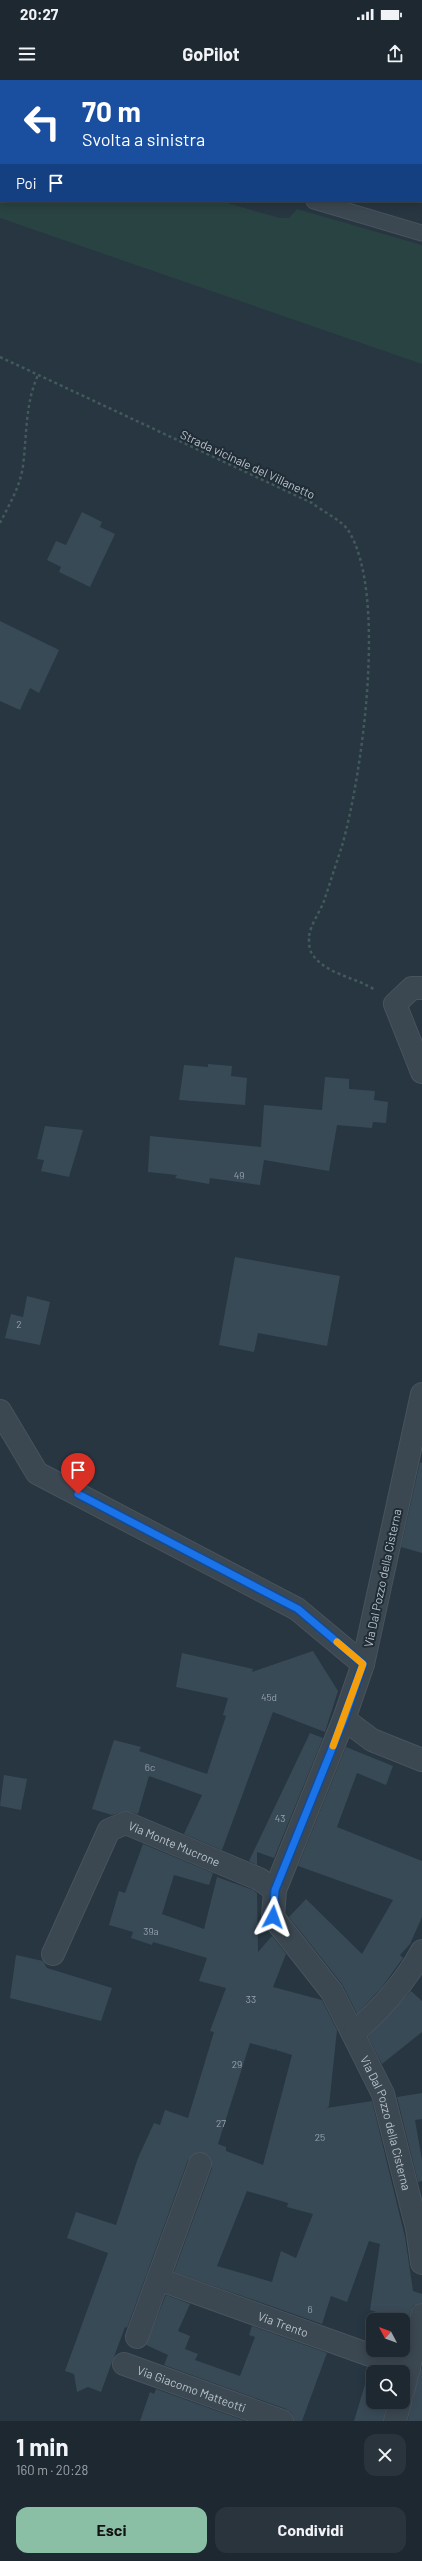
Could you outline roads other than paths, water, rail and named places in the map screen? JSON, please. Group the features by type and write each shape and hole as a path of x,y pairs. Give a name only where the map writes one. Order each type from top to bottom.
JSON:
{"street":[{"path":"422,988 412,988 395,1004 422,1072"},
{"name":"Via Dal Pozzo della Cisterna","path":"422,1394 363,1664 344,1719 275,1890 273,1917 332,1992 354,2033 383,2094 419,2227 422,2263"},
{"path":"0,1411 37,1473 298,1609 363,1664"},
{"path":"344,1719 372,1740 422,1760"},
{"name":"Via Monte Mucrone","path":"53,1954 109,1830 126,1823 260,1879 275,1890"},
{"path":"354,2033 380,2010 413,1967 422,1951"},
{"path":"137,2337 200,2164"},
{"name":"Via Trento","path":"158,2280 398,2365"},
{"path":"410,2365 422,2315"},
{"name":"Via Giacomo Matteotti","path":"124,2364 282,2421"},
{"path":"395,2421 398,2409"}],"lane":[{"path":"317,202 422,233"}]}
